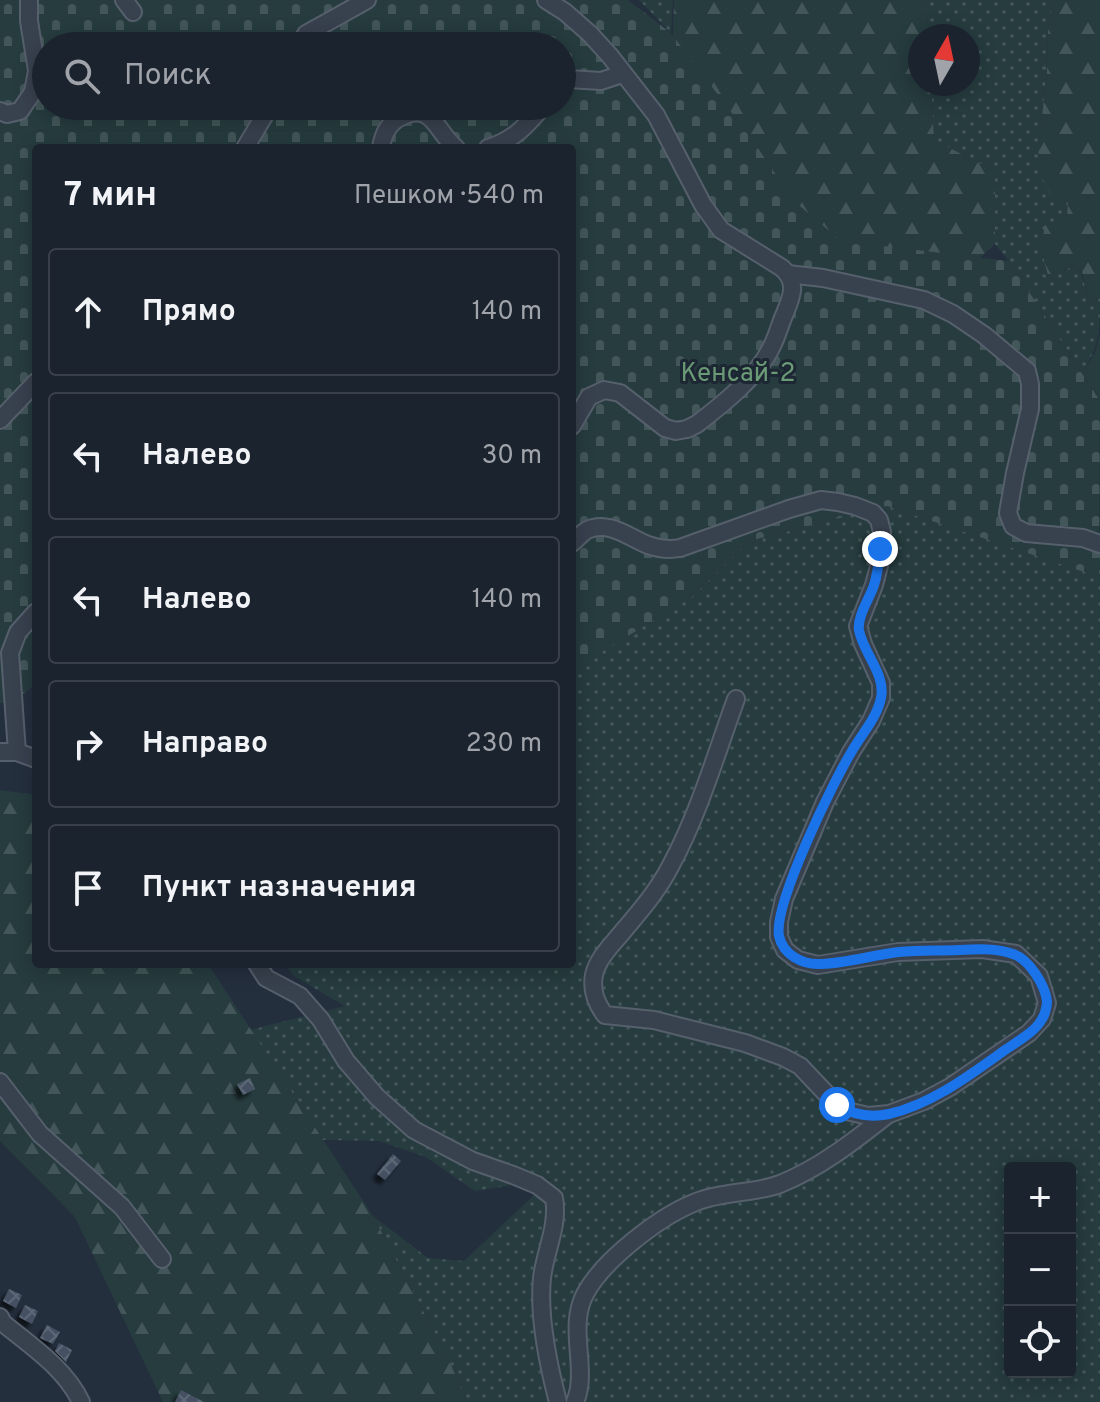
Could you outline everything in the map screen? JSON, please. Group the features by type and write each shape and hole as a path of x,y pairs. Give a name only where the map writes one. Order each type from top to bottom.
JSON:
{"street":[{"path":"29,0 32,40"},
{"path":"310,32 367,0"},
{"path":"546,0 590,34 656,115 703,205 721,230 788,274 823,278 924,300 953,314 984,335 1027,371 1030,409 1008,513 1013,526 1026,533 1083,538 1100,544"},
{"path":"576,79 601,81 622,74"},
{"path":"0,111 7,114 20,111 32,93"},
{"path":"247,144 262,120"},
{"path":"382,144 385,131 395,120"},
{"path":"433,120 451,144"},
{"path":"502,144 520,132 531,120"},
{"path":"576,419 589,397 604,390 620,393 665,428 676,431 697,424 750,377 771,349 791,299 793,285 788,274"},
{"path":"0,420 32,386"},
{"path":"576,539 585,531 597,527 610,528 669,550 821,500 855,506 873,513 879,520 882,532 879,566 858,626 881,683 881,698 825,802 789,886 779,922 779,937 785,950 798,960 818,965 898,952 982,949 1016,954 1039,976 1047,1003 1042,1019 1029,1033 924,1101 889,1114 868,1116 837,1105 800,1066 745,1043 654,1020 605,1015 597,1004 593,989 594,973 607,949 647,902 670,868 687,834 736,699"},
{"path":"17,752 10,653 18,632 32,616"},
{"path":"0,752 17,752 32,758"},
{"path":"260,968 266,978 300,996 321,1020 356,1073 414,1130 473,1161 537,1185 554,1198 555,1217 542,1277 542,1291 548,1363 558,1402"},
{"path":"0,1082 40,1134 122,1207 162,1259"},
{"path":"575,1402 579,1391 577,1321 584,1295 610,1261 646,1231 696,1202 776,1185 801,1175 853,1142 889,1114"},
{"path":"1,1322 47,1358 68,1380 81,1402"}],"green space":[{"name":"Кенсай-2","path":"0,0 628,0 671,33 794,201 841,241 1009,261 1100,401 1099,577 887,506 749,541 692,597 576,668 576,144 32,144 32,687 11,703 0,703"},
{"path":"639,0 673,0 671,33"},
{"path":"674,0 921,0 928,24 908,24 908,96 932,96 934,140 995,171 995,244 955,281 845,254 739,161 672,72"},
{"path":"921,0 1053,0 1038,146 1068,202 1063,272 1072,266 1081,272 1088,297 1100,299 1098,338 1082,373 995,244 995,171 934,140 932,96 980,96 980,24 928,24"},
{"path":"1053,0 1100,0 1100,299 1088,297 1082,272 1072,266 1049,279 1041,249 1045,225 1067,216 1068,202 1055,202 1040,174 1038,146"},
{"path":"1100,333 1100,401 1082,373 1095,353"},
{"path":"887,506 1098,576 1100,523 1100,1402 467,1402 448,1358 373,1216 428,1258 464,1261 551,1179 475,1191 426,1157 379,1141 323,1140 250,1030 345,1006 294,976 288,968 576,968 576,570 692,597 749,541"},
{"path":"0,790 32,794 32,968 211,968 373,1216 448,1358 467,1402 163,1402 75,1217 0,1141"}],"building":[{"path":"250,1078 255,1089 243,1095 237,1084"},
{"path":"393,1154 401,1161 385,1180 377,1174"},
{"path":"9,1289 22,1295 16,1308 3,1301"},
{"path":"25,1305 38,1311 32,1324 19,1317"},
{"path":"47,1325 60,1332 53,1344 40,1338"},
{"path":"59,1343 72,1350 66,1362 55,1351"},
{"path":"181,1390 204,1402 175,1402"}],"route":[{"path":"837,1105 868,1116 889,1114 924,1101 1029,1033 1042,1019 1047,1003 1039,976 1016,954 982,949 898,952 818,965 798,960 785,950 779,937 784,899 825,802 881,698 881,683 858,626 874,585 880,549"}]}
